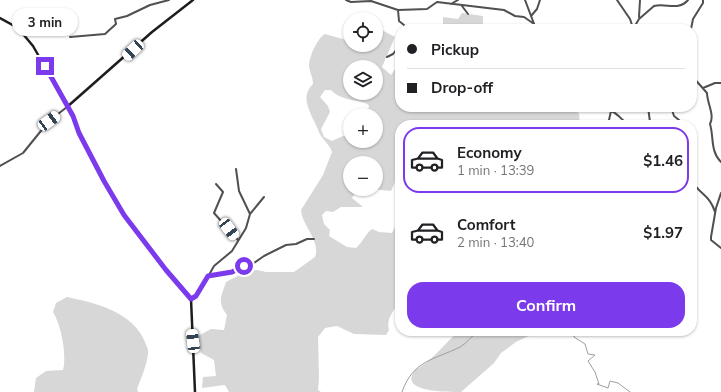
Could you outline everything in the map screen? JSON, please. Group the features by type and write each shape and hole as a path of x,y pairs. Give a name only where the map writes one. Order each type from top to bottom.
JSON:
{"street":[{"path":"70,37 104,34 116,24 115,19 118,17 127,16 150,5 169,0"},
{"path":"0,166 22,153 49,121 68,107 152,32 193,0"},
{"path":"346,0 351,2 378,2 398,10 427,9 437,2 450,5 504,10 515,16 524,17 533,23"},
{"path":"450,5 458,0"},
{"path":"525,0 533,23"},
{"path":"531,17 537,9 540,0"},
{"path":"617,0 630,19 632,24"},
{"path":"639,18 640,0"},
{"path":"636,24 639,18 654,6 677,6 684,4 688,0"},
{"path":"693,24 702,7 703,0"},
{"path":"462,6 468,14"},
{"path":"398,10 399,21 403,24"},
{"path":"0,18 18,28 27,36 68,107 104,181 124,215 166,270 191,299 195,392"},
{"path":"387,57 395,51"},
{"path":"697,81 708,93 707,99 711,108 712,120 710,124 714,150 721,162"},
{"path":"704,88 715,83 721,84"},
{"path":"608,120 611,112"},
{"path":"613,112 617,114 620,120"},
{"path":"673,112 674,116 679,120"},
{"path":"236,168 239,191 250,214"},
{"path":"216,184 223,192 214,213 238,240"},
{"path":"697,189 711,200 715,213"},
{"path":"721,193 715,213 711,239 721,248"},
{"path":"191,299 196,296 214,266 232,252 246,228 250,214 264,197"},
{"path":"208,276 232,272 244,266 252,265 264,256 286,245 296,244 307,239 314,239"}],"shaded area":[{"path":"462,13 483,16 483,24 443,24 443,17 458,19"},
{"path":"383,31 395,37 383,65 383,60 343,60 343,98 331,90 325,90 320,97 328,106 330,112 321,129 324,137 332,141 343,136 343,148 383,148 383,108 369,108 369,106 363,102 352,100 383,100 383,68 391,75 395,69 395,112 577,112 579,113 580,120 395,120 395,182 391,191 383,190 383,156 343,156 343,196 353,196 352,198 363,207 341,207 333,212 326,211 322,215 324,224 330,230 329,236 347,247 356,248 372,229 379,232 392,233 395,227 395,308 390,317 388,325 389,330 386,335 354,334 337,326 325,328 318,337 318,390 321,392 229,392 225,385 202,388 203,377 216,376 214,360 201,353 198,336 211,329 224,330 227,315 222,306 221,299 226,282 249,270 266,272 294,272 315,257 315,245 304,222 301,210 323,175 332,152 329,145 320,134 309,110 307,101 308,92 313,84 309,65 311,57 314,48 325,34 343,39 343,52 383,52"},
{"path":"67,297 90,302 112,310 132,323 139,332 145,342 148,352 145,367 137,389 138,392 34,392 36,378 46,371 63,370 64,348 58,324 53,312 56,303"},
{"path":"454,336 529,336 516,342 501,353 494,363 461,392 434,391 418,387 413,383 411,377 415,370 432,357"}],"waterway":[{"path":"402,392 412,373 418,367 425,362 460,347 473,336"},
{"path":"574,336 585,344 588,354 595,355 588,361 595,372 599,384 597,384 608,388 610,381 618,383 630,392"}],"route":[{"path":"45,66 73,116 79,133 97,164 104,181 124,215 166,270 191,299 199,293 208,276 237,271 244,266"}]}
